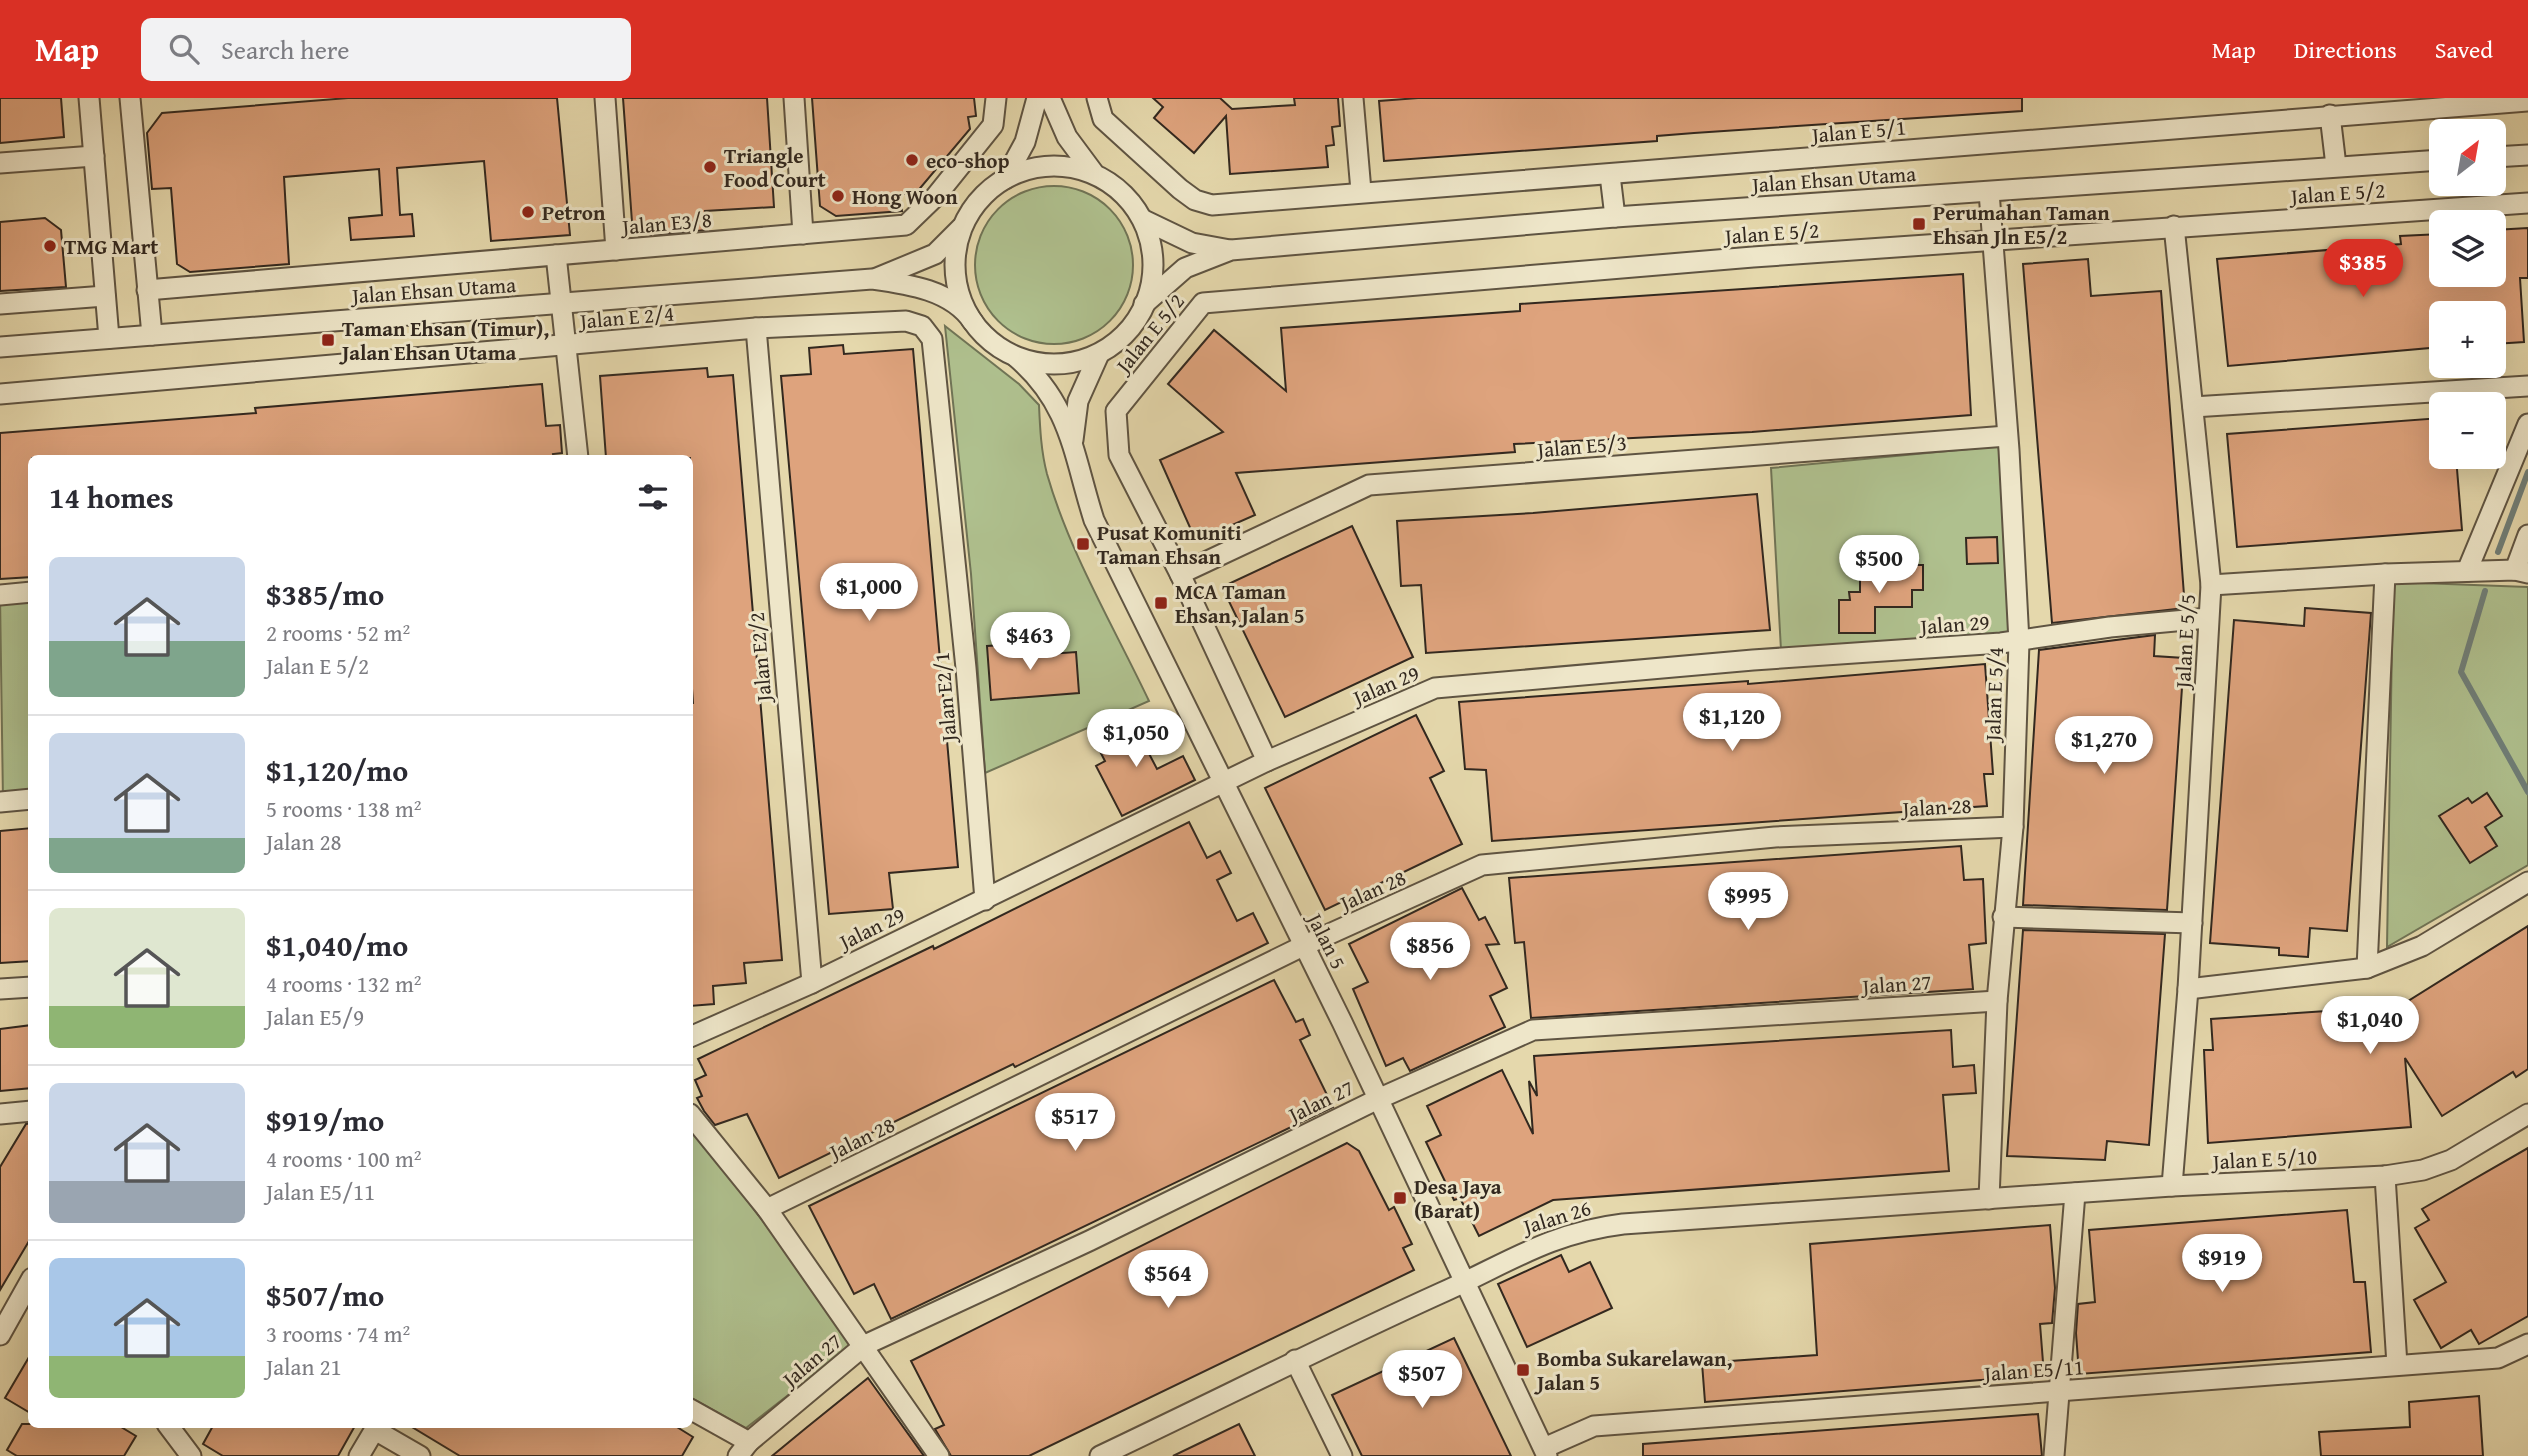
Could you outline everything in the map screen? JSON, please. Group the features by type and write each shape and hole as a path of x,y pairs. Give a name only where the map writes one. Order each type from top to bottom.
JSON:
{"street":[{"path":"89,98 109,338"},
{"path":"130,98 152,335"},
{"path":"605,98 616,250"},
{"path":"794,98 803,234"},
{"name":"Jalan E3/8","path":"147,290 906,225 936,196 993,125 996,98"},
{"path":"1005,179 1025,142 1037,98"},
{"path":"1050,98 1067,138 1093,172 1130,203 1144,220 1153,254 1151,280 1144,304 1115,342 1099,354 1060,364 1016,357 997,346 973,322 961,300 955,275 956,251 962,226 979,199 1005,179 1029,169 1055,167 1093,172"},
{"name":"Jalan E 5/1","path":"1097,98 1103,119 1195,200 1212,205 2330,115 2528,102"},
{"path":"1353,98 1361,191"},
{"path":"2330,115 2336,166"},
{"path":"2506,156 2528,155"},
{"path":"0,163 93,156"},
{"name":"Jalan Ehsan Utama","path":"1144,220 1192,243 1231,250 1615,217 2429,161"},
{"path":"1610,175 1615,217"},
{"name":"Jalan E 5/4","path":"1989,192 2019,642 2013,827 1997,1001 1989,1199"},
{"name":"Jalan E 5/2","path":"1180,574 1119,455 1116,411 1203,303 2174,226 2528,203"},
{"name":"Jalan Ehsan Utama","path":"872,279 935,254 962,226"},
{"name":"Jalan E 5/5","path":"2172,1186 2189,989 2211,585 2174,226"},
{"name":"Jalan Ehsan Utama","path":"1144,304 1185,268 1231,250"},
{"path":"556,255 578,455"},
{"name":"Jalan Ehsan Utama","path":"0,347 872,279 929,291 963,307 973,322"},
{"path":"0,304 106,296"},
{"name":"Jalan E 2/4","path":"0,394 756,328 906,321 922,326"},
{"name":"Jalan E2/1","path":"922,326 932,339 966,668 985,900"},
{"name":"Jalan E2/2","path":"756,328 812,983"},
{"name":"Jalan 5","path":"1073,444 1079,401 1099,354"},
{"name":"Jalan 5","path":"1016,357 1045,383 1073,444 1094,520 1378,1099 1546,1452"},
{"path":"2193,407 2528,386"},
{"path":"2467,571 2528,424"},
{"name":"Jalan E5/3","path":"1180,574 1369,485 2007,436"},
{"path":"2211,585 2385,573 2521,571 2528,535"},
{"path":"2367,968 2385,573"},
{"path":"1180,574 1267,761"},
{"path":"0,595 28,592"},
{"name":"Jalan 29","path":"693,1036 812,983 1267,761 1435,688 1753,660 2019,642 2110,626 2208,618"},
{"path":"0,802 28,799"},
{"name":"Jalan 28","path":"767,1209 1303,946 1482,865 1775,838 2013,827"},
{"path":"2189,989 2367,968 2422,946 2528,881"},
{"path":"2003,917 2192,923"},
{"path":"0,989 28,987"},
{"name":"Jalan 27","path":"743,1449 865,1345 1089,1241 1378,1099 1532,1030 1997,1001"},
{"path":"0,1114 28,1111"},
{"name":"Jalan E 5/10","path":"1989,1199 2172,1186 2385,1176 2423,1170 2451,1160 2528,1114"},
{"path":"693,1118 767,1209 865,1345 939,1456"},
{"path":"2385,1176 2397,1365"},
{"path":"2054,1456 2075,1193"},
{"name":"Jalan 26","path":"1100,1456 1295,1360 1465,1282 1527,1249 1600,1227 1989,1199"},
{"path":"0,1335 28,1291"},
{"name":"Jalan E5/11","path":"1546,1452 1594,1426 2498,1358 2528,1345"},
{"path":"1295,1360 1342,1456"},
{"path":"693,1411 743,1449"},
{"path":"172,1428 191,1456"},
{"path":"359,1456 375,1428"},
{"path":"378,1428 420,1456"}],"green space":[{"path":"1054,186 1084,192 1110,209 1127,235 1133,265 1127,295 1110,321 1084,338 1054,344 1024,338 998,321 981,295 975,265 981,235 998,209 1024,192"},
{"path":"945,326 1019,384 1039,405 1043,457 1057,504 1093,590 1149,701 985,773 971,574"},
{"path":"2000,446 2012,633 1781,650 1771,468"},
{"path":"2393,582 2528,587 2528,865 2387,947"},
{"path":"28,592 28,799 3,801 0,595"},
{"path":"693,1129 855,1343 746,1428 693,1399"}],"building":[{"path":"0,98 61,98 64,137 0,143"},
{"path":"348,98 557,98 570,235 491,241 484,161 397,168 400,215 412,214 414,236 351,240 349,218 382,215 379,169 284,177 289,264 190,272 177,264 171,188 152,189 147,133 162,113"},
{"path":"623,98 767,98 774,207 705,211 707,230 650,235 632,222"},
{"path":"812,98 974,98 976,116 968,117 970,129 916,193 900,194 902,211 836,216 820,206"},
{"path":"1153,98 1220,98 1232,109 1295,105 1294,98 1338,98 1340,126 1332,127 1334,145 1326,146 1328,167 1230,174 1226,116 1194,153 1154,118 1163,107"},
{"path":"1418,98 2022,98 2022,111 1694,133 1657,136 1657,141 1384,161 1379,101"},
{"path":"45,218 61,230 66,287 0,291 0,222"},
{"path":"2528,228 2528,278 2520,278 2524,342 2506,343 2506,301 2429,301 2429,348 2228,366 2217,259 2401,244 2400,236 2429,235 2429,287 2506,287 2506,229"},
{"path":"2088,259 2091,296 2161,291 2185,608 2052,623 2023,264"},
{"path":"1963,274 1971,415 1752,432 1514,444 1515,452 1236,473 1255,515 1196,541 1160,460 1223,432 1168,384 1214,330 1286,391 1281,328 1520,311 1520,304"},
{"path":"843,345 844,354 913,349 958,867 889,873 893,909 829,914 781,376 811,374 809,348"},
{"path":"707,368 708,377 733,375 782,960 744,963 746,983 713,986 714,1004 693,1006 693,455 606,455 600,376"},
{"path":"542,384 546,426 560,425 562,453 28,455 28,577 0,579 0,433 256,413 255,408"},
{"path":"2429,419 2429,469 2457,469 2462,530 2237,547 2227,434"},
{"path":"1757,494 1770,630 1426,653 1421,585 1401,586 1397,521 1533,513"},
{"path":"1352,526 1413,657 1285,717 1222,587"},
{"path":"1997,537 1998,563 1967,564 1966,538"},
{"path":"1860,565 1923,565 1923,590 1912,590 1912,607 1875,607 1875,633 1839,633 1839,600 1850,600 1849,592 1860,592"},
{"path":"2305,608 2371,613 2347,931 2310,928 2308,957 2279,955 2279,948 2210,943 2234,620 2304,626"},
{"path":"2155,635 2154,656 2184,658 2167,910 2023,905 2039,650"},
{"path":"1035,643 1036,655 1076,652 1079,693 991,700 987,646"},
{"path":"1985,664 1993,774 1984,774 1987,806 1492,841 1486,770 1465,769 1459,702 1748,681 1748,684"},
{"path":"1416,715 1444,771 1430,778 1462,844 1325,910 1265,788"},
{"path":"1130,717 1157,769 1183,756 1195,780 1122,816 1096,766 1105,761 1092,736"},
{"path":"2487,793 2502,816 2485,827 2497,846 2470,863 2439,816 2468,798 2472,803"},
{"path":"1189,822 1207,858 1220,851 1231,873 1217,880 1237,921 1253,913 1268,943 1015,1067 1013,1064 779,1178 747,1114 715,1125 704,1111 697,1098 702,1096 695,1080 706,1075 698,1059 933,946 934,949"},
{"path":"28,828 28,961 0,963 0,831"},
{"path":"1961,846 1964,880 1983,879 1986,943 1969,945 1973,989 1531,1018 1524,942 1515,943 1509,878"},
{"path":"1462,888 1479,920 1485,917 1499,944 1486,945 1507,988 1490,996 1505,1027 1410,1071 1403,1058 1386,1066 1353,989 1368,982 1349,944"},
{"path":"2528,926 2528,1069 2516,1077 2513,1072 2442,1116 2405,1058 2411,1127 2208,1143 2204,1050 2213,1050 2211,1019 2400,1006"},
{"path":"2023,930 2165,934 2149,1145 2107,1141 2105,1160 2007,1156"},
{"path":"1274,980 1296,1022 1303,1019 1310,1035 1300,1040 1333,1107 891,1319 874,1284 854,1294 809,1206"},
{"path":"28,1026 28,1088 0,1091 0,1029"},
{"path":"1951,1030 1953,1067 1974,1065 1976,1093 1943,1095 1949,1171 1553,1200 1479,1236 1460,1198 1454,1200 1426,1142 1441,1135 1427,1106 1502,1070 1533,1134 1529,1081 1537,1096 1534,1056"},
{"path":"26,1124 28,1243 0,1290 0,1167"},
{"path":"1347,1143 1359,1151 1389,1210 1394,1207 1412,1244 1403,1248 1414,1270 1029,1456 951,1456 935,1429 944,1425 911,1361"},
{"path":"2528,1148 2528,1316 2479,1344 2471,1330 2441,1348 2414,1300 2446,1282 2415,1228 2429,1220 2422,1209"},
{"path":"2347,1210 2354,1282 2365,1282 2371,1352 2079,1374 2076,1333 2078,1304 2095,1302 2089,1230"},
{"path":"2050,1225 2055,1288 2052,1323 2040,1324 2044,1375 1705,1402 1702,1363 1817,1355 1810,1244"},
{"path":"1561,1255 1569,1272 1590,1262 1612,1308 1527,1347 1498,1284"},
{"path":"1454,1338 1511,1456 1362,1456 1332,1395"},
{"path":"28,1359 28,1412 5,1398"},
{"path":"868,1378 924,1456 772,1456 806,1428"},
{"path":"2479,1396 2483,1456 2321,1456 2319,1432 2410,1427 2409,1402"},
{"path":"2038,1414 2042,1456 1643,1456 1643,1444"},
{"path":"22,1424 28,1424 28,1428 123,1428 136,1436 124,1456 17,1456 7,1450"},
{"path":"1239,1424 1255,1456 1173,1456 1202,1442"},
{"path":"212,1428 354,1428 338,1456 223,1456 203,1444"},
{"path":"414,1428 678,1428 693,1437 682,1456 460,1456"}],"waterway":[{"path":"2498,552 2528,472"},
{"path":"2485,591 2461,672 2528,792"}],"place":[{"name":"eco-shop","path":"912,160"},
{"name":"Triangle Food Court","path":"710,167"},
{"name":"Hong Woon","path":"838,196"},
{"name":"Petron","path":"528,212"},
{"name":"Perumahan Taman Ehsan Jln E5/2","path":"1919,224"},
{"name":"TMG Mart","path":"50,246"},
{"name":"Taman Ehsan (Timur), Jalan Ehsan Utama","path":"328,340"},
{"name":"Pusat Komuniti Taman Ehsan","path":"1083,544"},
{"name":"MCA Taman Ehsan, Jalan 5","path":"1161,603"},
{"name":"Desa Jaya (Barat)","path":"1400,1198"},
{"name":"Bomba Sukarelawan, Jalan 5","path":"1523,1370"}]}
